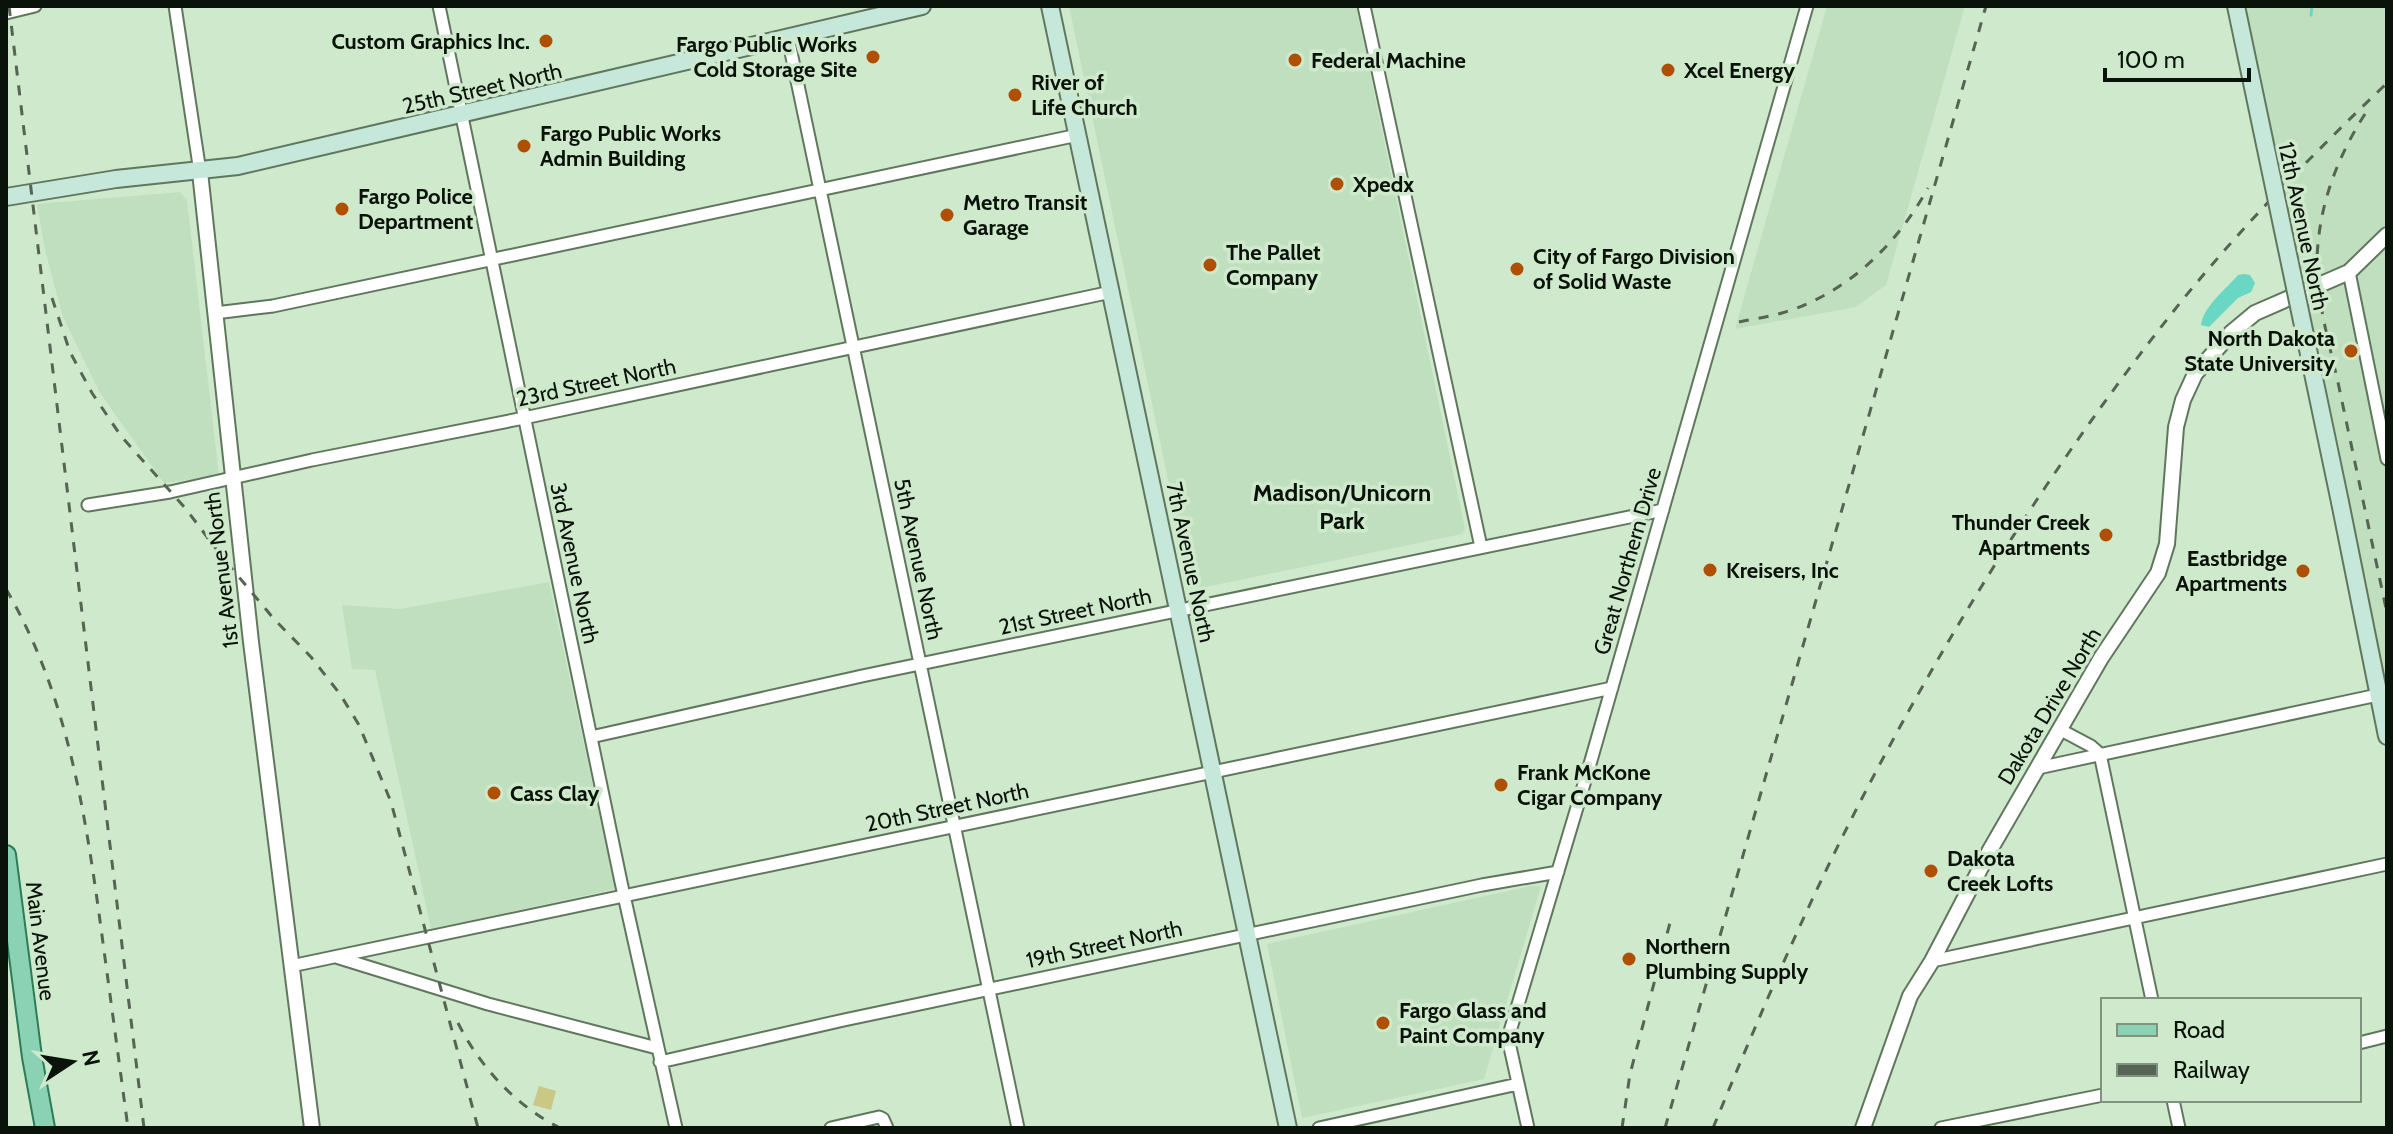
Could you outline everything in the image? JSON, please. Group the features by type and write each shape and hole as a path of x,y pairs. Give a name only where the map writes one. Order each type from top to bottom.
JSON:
{"main road":[{"name":"25th Street North","path":"6,197 116,179 238,166 922,6"},
{"name":"7th Avenue North","path":"1050,6 1288,1128"},
{"name":"12th Avenue North","path":"2236,6 2383,694 2387,736"},
{"name":"Main Avenue","path":"6,855 9,906 45,1128"}],"street":[{"path":"6,13 35,6"},
{"name":"1st Avenue North","path":"175,6 200,172 232,477 312,1128"},
{"name":"3rd Avenue North","path":"439,6 624,896 676,1128"},
{"path":"1364,6 1481,547"},
{"name":"Great Northern Drive","path":"1528,1128 1508,1038 1612,688 1807,6"},
{"name":"5th Avenue North","path":"788,38 1018,1128"},
{"path":"215,313 273,306 1078,135"},
{"path":"2387,235 2349,272 2387,459"},
{"name":"Dakota Drive North","path":"1863,1128 1910,996 2059,729 2101,658 2158,573 2167,544 2176,427 2183,400 2195,374 2231,333 2255,313 2349,272"},
{"name":"23rd Street North","path":"88,505 170,492 1111,292"},
{"name":"21st Street North","path":"591,737 1178,609 1663,510"},
{"name":"20th Street North","path":"291,966 1612,688"},
{"path":"2038,768 2383,694"},
{"path":"2059,729 2100,754 2152,998"},
{"path":"1932,961 2387,864"},
{"name":"19th Street North","path":"660,1062 1248,934 1558,872"},
{"path":"335,957 488,1004 657,1048"},
{"path":"2361,1042 2387,1036"},
{"path":"1319,1128 1518,1084"},
{"path":"1941,1128 2101,1095"},
{"path":"2173,1102 2179,1128"},
{"path":"831,1128 879,1117 887,1128"}],"shaded area":[{"path":"1069,6 1356,6 1465,529 1462,534 1191,590"},
{"path":"1827,6 1965,6 1886,285 1856,307 1735,329"},
{"name":"North Dakota State University","path":"2243,6 2387,6 2387,695"},
{"path":"180,192 187,200 219,476 164,483 100,393 63,317 45,250 37,204"},
{"path":"549,582 615,889 431,929 375,670 352,669 342,605 400,609"},
{"path":"1541,886 1484,1079 1302,1118 1267,944"},
{"path":"539,1086 556,1091 551,1110 533,1105"}],"water":[{"path":"2238,275 2250,275 2255,283 2251,292 2238,298 2209,327 2201,325 2216,298"}],"waterway":[{"path":"2311,15 2312,6"}],"railway":[{"path":"9,6 144,1128"},
{"path":"1665,1128 1986,6"},
{"path":"1713,1128 1782,966 1858,806 1930,673 2008,544 2093,418 2184,298 2282,187 2387,83"},
{"path":"2365,114 2340,160 2328,192 2320,227 2317,262 2323,316 2387,613"},
{"path":"1739,322 1805,305 1848,280 1885,248 1928,188"},
{"path":"52,298 70,352 92,393 121,436 186,509 274,619 311,657 359,725 391,802 478,1128"},
{"path":"6,589 27,629 59,711 80,797 128,1128"},
{"path":"1622,1128 1630,1074 1671,919"},
{"path":"458,1023 477,1055 501,1084 514,1097 560,1128"}],"place":[{"name":"Custom Graphics Inc.","path":"546,41"},
{"name":"Fargo Public Works Cold Storage Site","path":"873,57"},
{"name":"Federal Machine","path":"1295,60"},
{"name":"Xcel Energy","path":"1668,70"},
{"name":"River of Life Church","path":"1015,95"},
{"name":"Fargo Public Works Admin Building","path":"524,146"},
{"name":"Xpedx","path":"1337,184"},
{"name":"Fargo Police Department","path":"342,209"},
{"name":"Metro Transit Garage","path":"947,215"},
{"name":"The Pallet Company","path":"1210,265"},
{"name":"City of Fargo Division of Solid Waste","path":"1517,269"},
{"name":"North Dakota State University","path":"2351,351"},
{"name":"Thunder Creek Apartments","path":"2106,535"},
{"name":"Kreisers, Inc","path":"1710,570"},
{"name":"Eastbridge Apartments","path":"2303,571"},
{"name":"Frank McKone Cigar Company","path":"1501,785"},
{"name":"Cass Clay","path":"494,793"},
{"name":"Dakota Creek Lofts","path":"1931,871"},
{"name":"Northern Plumbing Supply","path":"1629,959"},
{"name":"Fargo Glass and Paint Company","path":"1383,1023"}],"district":[{"name":"Madison/Unicorn Park","path":"1342,507"}]}
